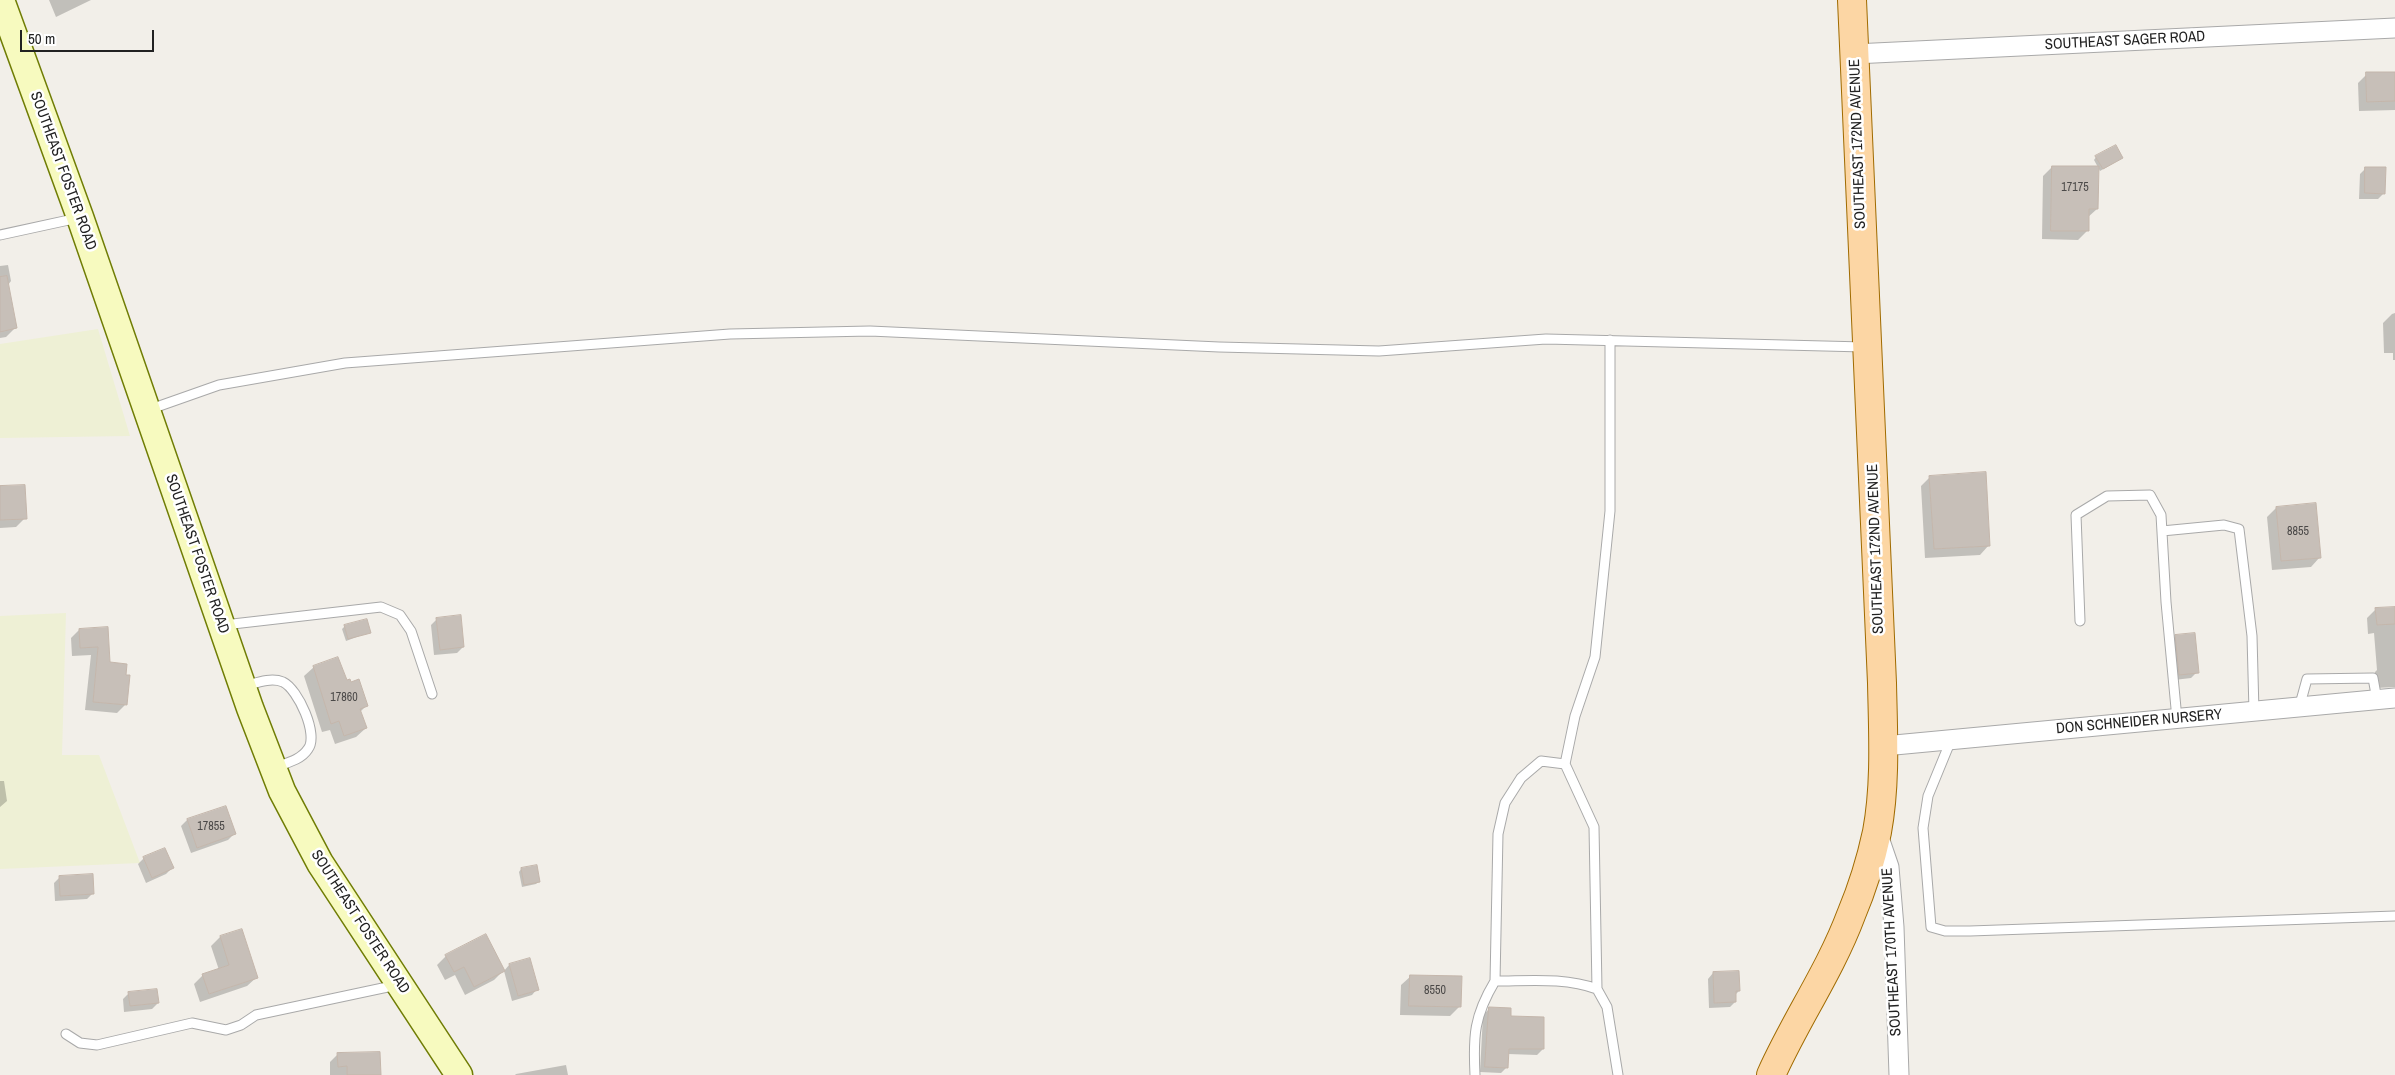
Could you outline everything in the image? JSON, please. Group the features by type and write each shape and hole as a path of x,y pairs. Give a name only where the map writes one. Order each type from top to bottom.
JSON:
{"main road":[{"name":"SOUTHEAST FOSTER ROAD","path":"1,0 80,217 272,768 297,821 320,863 459,1075"},
{"name":"SOUTHEAST 172ND AVENUE","path":"1770,1075 1830,961 1851,916 1877,831 1884,746 1852,0"}],"street":[{"name":"SOUTHEAST SAGER ROAD","path":"1854,54 2395,28"},
{"name":"DON SCHNEIDER NURSERY","path":"1884,746 2386,699"},
{"name":"SOUTHEAST 170TH AVENUE","path":"1877,831 1889,867 1894,927 1898,1075"}],"lane":[{"path":"0,235 80,217"},
{"path":"147,410 219,385 345,363 730,334 870,331 1219,347 1380,351 1546,339 1867,347"},
{"path":"1610,340 1610,511 1595,657 1575,716 1565,764 1594,827 1597,989 1607,1007 1618,1075"},
{"path":"2080,621 2076,516 2107,496 2150,495 2161,516 2166,611 2178,719"},
{"path":"2162,531 2224,525 2239,529 2252,636 2254,712"},
{"path":"221,625 381,607 400,615 411,630 432,694"},
{"path":"2299,708 2307,679 2373,678 2386,699"},
{"path":"242,686 273,680 284,683 293,691 303,707 313,736 309,748 301,757 272,768"},
{"path":"1951,740 1928,796 1923,828 1931,926 1945,931 1970,931 2395,916"},
{"path":"1475,1075 1476,1019 1484,999 1495,981 1498,834 1505,803 1522,778 1540,760 1565,764"},
{"path":"1495,981 1581,983 1597,989"},
{"path":"66,1034 80,1043 97,1045 192,1023 226,1030 241,1025 256,1014 400,984"}],"green space":[{"path":"98,329 130,436 0,438 0,344"},
{"path":"66,613 62,755 99,755 140,863 0,869 0,616"}],"building":[{"path":"2366,72 2395,72 2395,101 2367,102"},
{"path":"2116,145 2123,158 2103,169 2095,156"},
{"path":"2052,166 2099,166 2098,209 2089,209 2089,231 2051,231"},
{"path":"2365,167 2386,167 2385,194 2365,193"},
{"path":"7,276 17,328 0,332 0,277"},
{"path":"1986,472 1990,546 1934,549 1929,476"},
{"path":"25,485 27,519 0,520 0,486"},
{"path":"2316,503 2321,558 2281,561 2276,507"},
{"path":"2395,607 2395,624 2377,625 2375,608"},
{"path":"461,615 464,647 440,650 436,618"},
{"path":"367,619 371,633 348,639 344,625"},
{"path":"108,627 110,662 127,664 126,675 130,675 127,705 93,702 98,647 80,648 79,629"},
{"path":"2195,633 2199,673 2179,675 2175,635"},
{"path":"338,657 347,680 350,679 351,682 359,679 368,706 360,709 367,728 344,736 339,721 331,724 313,666"},
{"path":"226,806 236,834 197,848 187,819"},
{"path":"165,848 174,868 152,878 143,857"},
{"path":"537,865 540,882 524,885 521,868"},
{"path":"93,874 94,894 60,896 59,876"},
{"path":"242,929 258,978 209,994 202,974 229,965 220,936"},
{"path":"486,934 505,971 474,987 464,967 454,972 445,955"},
{"path":"530,958 539,990 518,996 509,964"},
{"path":"1739,971 1740,991 1736,991 1736,1002 1714,1003 1713,972"},
{"path":"1410,975 1462,976 1461,1007 1409,1006"},
{"path":"157,989 159,1003 130,1006 128,992"},
{"path":"1489,1007 1511,1008 1511,1016 1544,1017 1544,1049 1509,1049 1508,1068 1485,1067"},
{"path":"380,1052 381,1075 347,1075 347,1066 338,1067 337,1053"}]}
